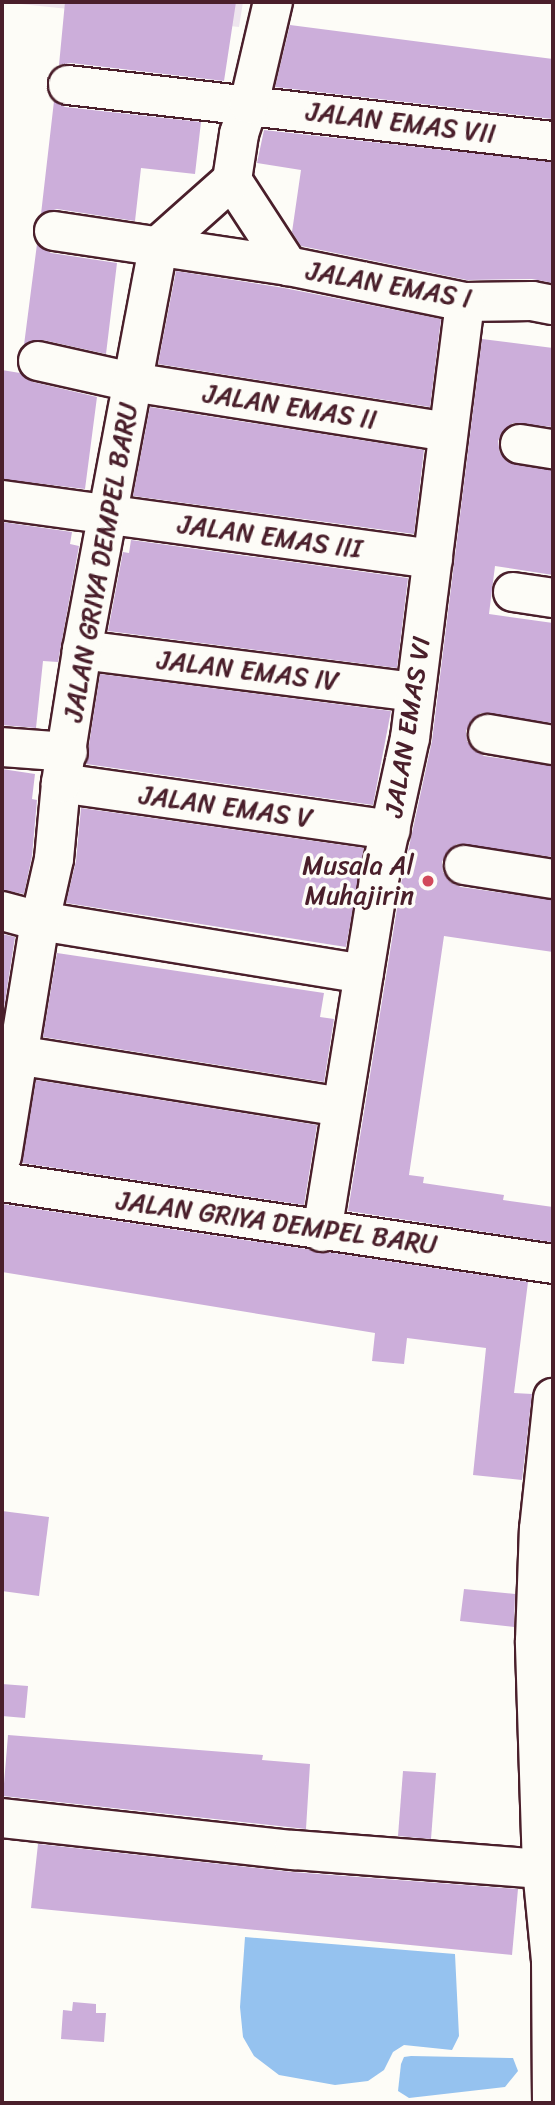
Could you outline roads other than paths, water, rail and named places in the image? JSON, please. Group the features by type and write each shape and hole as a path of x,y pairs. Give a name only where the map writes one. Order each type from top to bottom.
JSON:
{"street":[{"path":"158,246 232,180 239,134 249,104 273,2"},
{"name":"JALAN EMAS VII","path":"68,85 553,141"},
{"name":"JALAN EMAS I","path":"232,180 288,266"},
{"name":"JALAN EMAS I","path":"54,231 288,266 465,302 543,303"},
{"name":"JALAN GRIYA DEMPEL BARU","path":"2,1156 40,921 54,859 64,768 82,650 158,246"},
{"name":"JALAN EMAS VI","path":"322,1231 379,880 410,738 465,302"},
{"name":"JALAN EMAS II","path":"38,361 132,382 449,432"},
{"name":"JALAN EMAS III","path":"2,499 433,559"},
{"path":"513,592 553,598"},
{"name":"JALAN EMAS IV","path":"82,650 415,692"},
{"path":"488,734 553,745"},
{"name":"JALAN EMAS V","path":"2,747 64,768 391,830"},
{"path":"464,865 553,879"},
{"path":"2,911 40,921 364,974"},
{"path":"17,1055 342,1107"},
{"name":"JALAN GRIYA DEMPEL BARU","path":"2,1182 553,1264"},
{"path":"552,2103 551,1961 542,1869 535,1641 539,1529 553,1398"},
{"path":"2,1818 294,1850 542,1869"}],"water":[{"path":"245,1937 455,1954 459,2036 452,2050 404,2045 393,2052 384,2070 368,2081 335,2085 279,2075 254,2056 243,2037 240,2007"},
{"path":"404,2057 513,2058 518,2071 505,2087 409,2098 398,2091 401,2064"}],"place":[{"name":"Musala Al Muhajirin","path":"428,881"}]}
